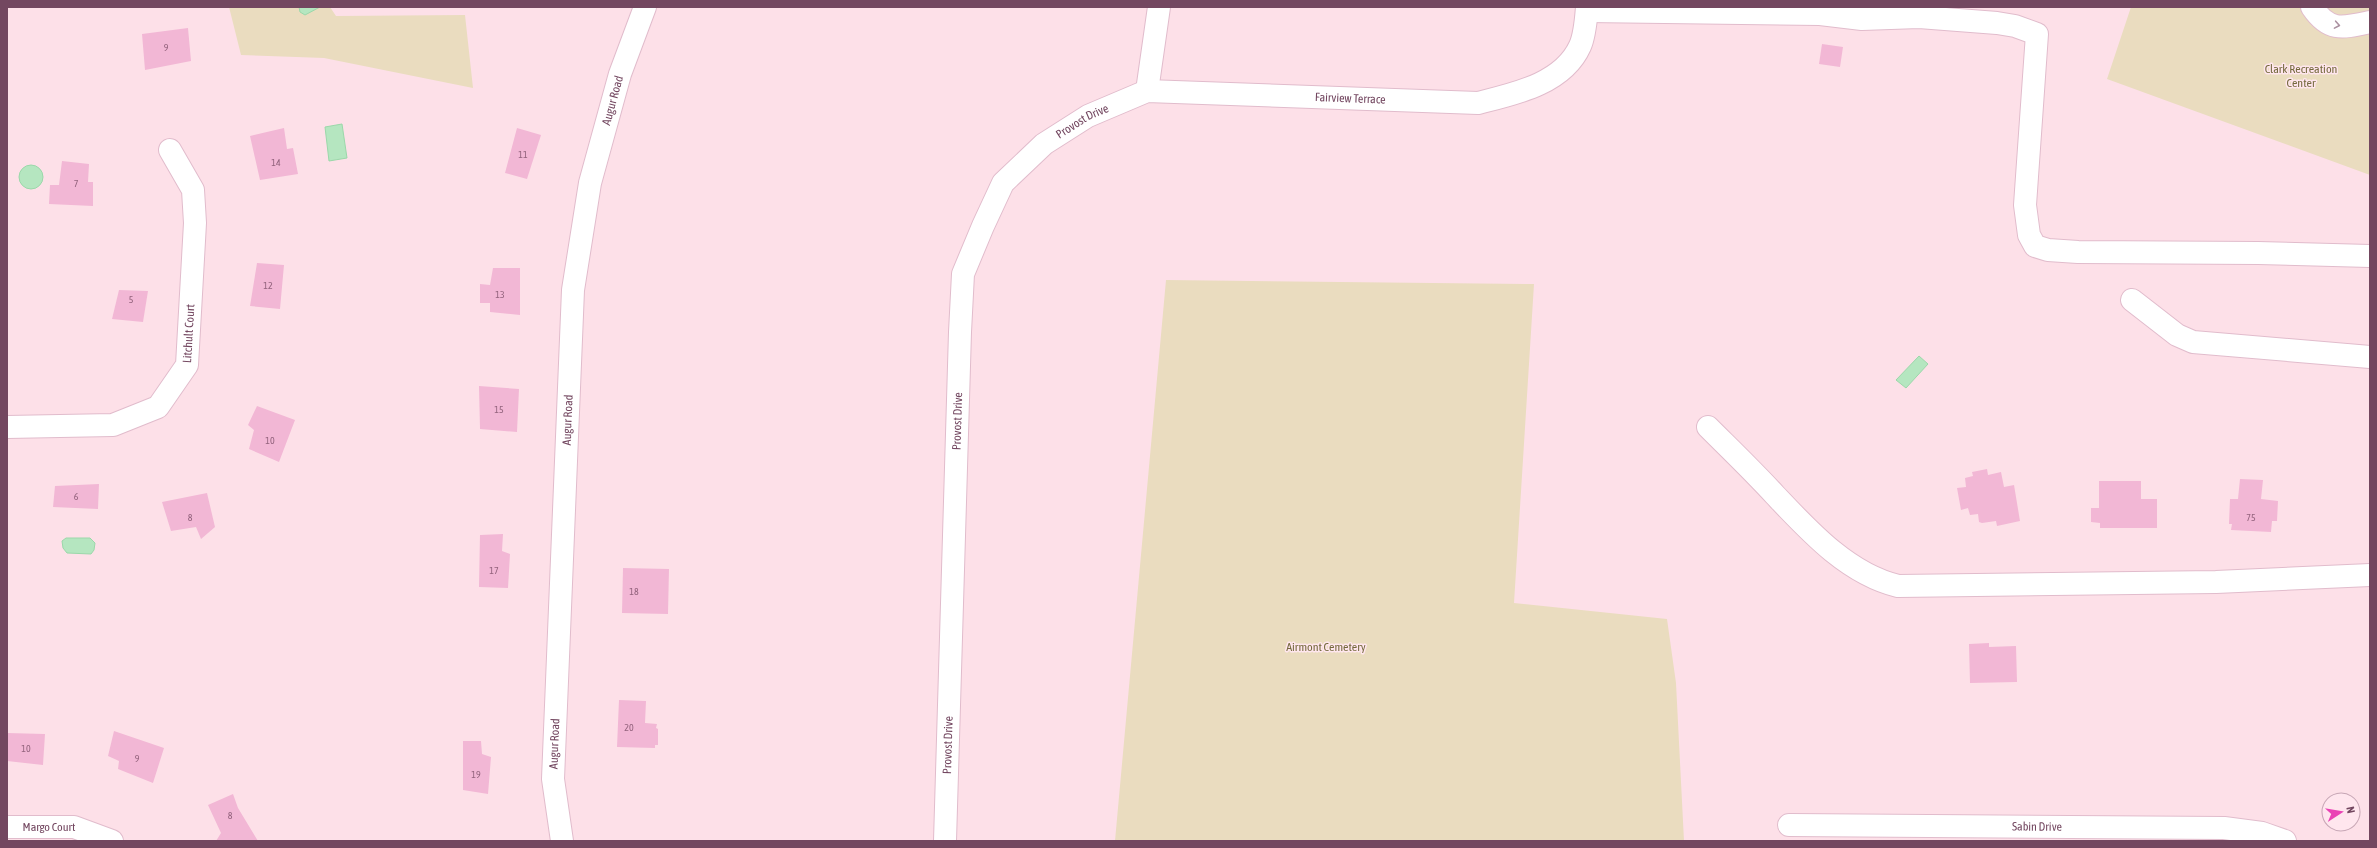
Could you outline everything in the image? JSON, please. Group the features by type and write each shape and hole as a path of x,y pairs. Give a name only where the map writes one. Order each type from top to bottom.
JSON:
{"street":[{"name":"Augur Road","path":"562,841 553,779 573,290 590,183 620,74 645,7"},
{"path":"1147,91 1159,7"},
{"path":"2312,7 2322,21 2339,27 2370,22"},
{"path":"1587,9 1820,14 1862,19 1919,17 2016,26 2037,34 2025,205 2029,236 2035,246 2048,250 2078,252 2258,253 2370,256"},
{"name":"Fairview Terrace","path":"1147,91 1478,103 1520,92 1563,70 1580,46 1587,9"},
{"name":"Provost Drive","path":"945,841 963,274 983,226 1004,183 1044,144 1088,116 1147,91"},
{"name":"Litchult Court","path":"7,427 113,425 158,407 187,365 195,223 193,196 192,190 170,150"},
{"path":"2132,300 2177,335 2193,342 2370,357"},
{"path":"1708,427 1788,510 1842,560 1862,573 1898,586 2216,582 2370,575"},
{"name":"Sabin Drive","path":"1788,825 2224,828 2262,833 2285,841"},
{"name":"Margo Court","path":"7,827 74,827 112,841"}],"green space":[{"path":"229,7 330,7 336,16 465,15 473,88 324,58 241,55"},
{"name":"Clark Recreation Center","path":"2131,7 2370,7 2370,175 2107,79"},
{"name":"Airmont Cemetery","path":"1166,280 1534,284 1514,603 1667,619 1676,683 1684,841 1115,841"}],"shaded area":[{"path":"299,7 320,7 305,15 300,12"},
{"path":"342,124 347,158 329,161 325,127"},
{"path":"31,165 36,166 42,172 42,182 36,188 31,189 26,188 20,182 19,177 20,172 26,166"},
{"path":"1919,356 1928,364 1906,388 1896,380"},
{"path":"66,538 90,538 95,543 94,550 91,554 67,553 63,548 62,541"}],"building":[{"path":"188,28 191,61 145,70 142,34"},
{"path":"1822,44 1843,47 1840,67 1819,64"},
{"path":"284,128 287,149 293,148 298,174 260,180 250,136"},
{"path":"517,128 541,135 527,179 505,173"},
{"path":"62,161 89,164 88,182 93,182 93,206 49,204 50,185 59,185"},
{"path":"257,263 284,265 280,309 250,306"},
{"path":"493,268 520,268 520,315 490,312 490,303 480,303 480,284 490,285"},
{"path":"119,290 148,291 143,322 112,319"},
{"path":"479,386 519,389 517,432 480,429"},
{"path":"257,406 295,420 279,462 249,449 254,430 248,425"},
{"path":"1987,469 1988,475 2001,472 2004,487 2014,485 2020,521 1997,526 1996,521 1979,522 1978,514 1970,515 1968,508 1961,510 1957,488 1966,487 1965,478 1973,476 1972,472"},
{"path":"2240,479 2263,480 2261,499 2278,501 2277,521 2272,521 2271,532 2231,530 2232,524 2229,524 2230,499 2238,499"},
{"path":"2099,481 2141,481 2141,499 2157,499 2157,528 2100,528 2100,523 2091,522 2091,508 2099,508"},
{"path":"99,484 98,509 53,507 55,486"},
{"path":"207,493 215,527 201,539 196,527 171,531 162,502"},
{"path":"503,534 502,551 510,554 508,588 479,587 480,535"},
{"path":"623,568 669,569 668,614 622,613"},
{"path":"1989,643 1989,647 2016,646 2017,682 1970,683 1969,644"},
{"path":"619,700 646,701 645,723 657,724 656,728 658,729 658,745 655,745 655,748 617,747"},
{"path":"114,731 164,748 153,783 118,769 119,761 108,756"},
{"path":"7,733 45,734 43,765 7,761"},
{"path":"463,741 481,741 482,754 491,757 488,794 463,790"},
{"path":"233,794 238,808 258,841 216,841 221,833 208,805"}]}
